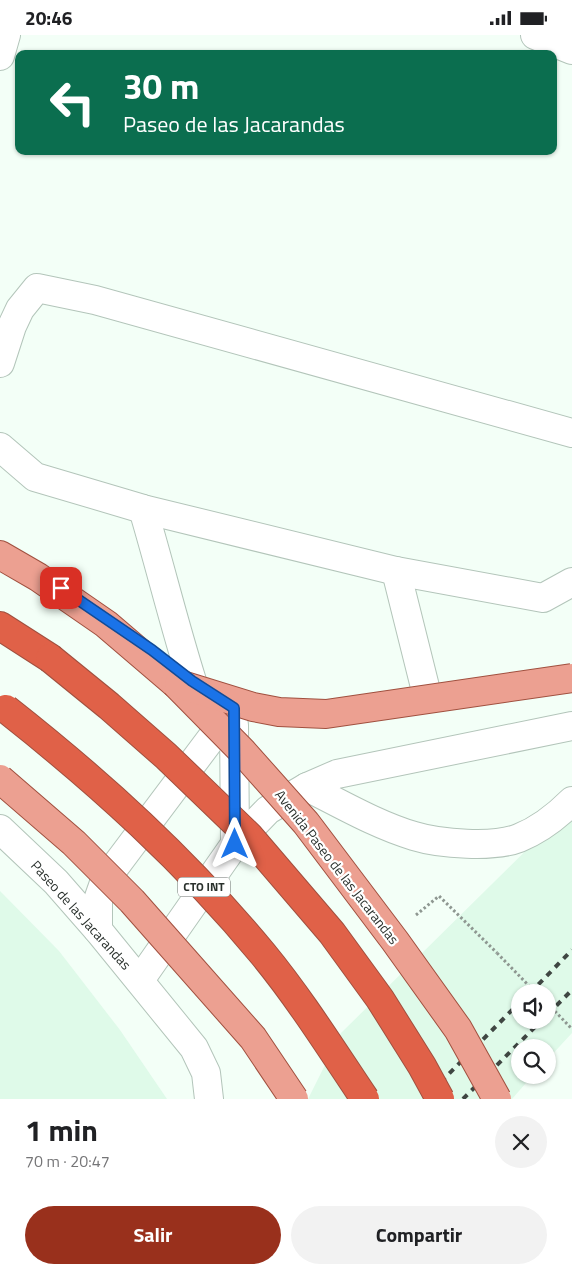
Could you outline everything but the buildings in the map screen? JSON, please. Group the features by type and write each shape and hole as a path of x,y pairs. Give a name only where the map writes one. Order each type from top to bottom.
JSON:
{"highway":[{"path":"0,626 50,658 109,706 166,756 249,836 332,933 380,999 422,1066 440,1099"},
{"name":"CTO INT","path":"3,707 72,761 130,813 195,877 263,955 323,1035 365,1099"}],"main road":[{"name":"Avenida Paseo de las Jacarandas","path":"0,555 38,577 106,624 184,682 306,823 395,941 458,1029 497,1099"},
{"path":"184,682 253,707 326,714 572,678"},
{"path":"0,779 74,843 132,901 253,1037 294,1099"}],"street":[{"path":"0,56 6,35"},
{"path":"535,35 572,50"},
{"path":"0,363 12,326 10,306 37,288 95,300 572,433"},
{"path":"0,447 35,477 143,509 396,571 543,598 572,582"},
{"path":"143,509 161,568 174,621 184,682"},
{"path":"0,547 152,650 184,682 234,708 252,715 273,717 572,672"},
{"path":"396,571 427,695"},
{"path":"234,708 235,844"},
{"path":"98,930 98,900 104,879 234,708"},
{"path":"140,981 235,844 268,810 307,787 337,775 572,726"},
{"path":"307,787 375,821 406,833 452,843 485,844 518,839 545,825 572,801"},
{"name":"Paseo de las Jacarandas","path":"0,829 56,882 194,1047 206,1073 209,1099"}],"path":[{"path":"415,915 439,896 527,984"},
{"path":"556,1012 572,1029"}],"shaded area":[{"path":"572,805 572,1033 556,1050 556,1039 511,1039 511,1084 525,1084 512,1099 308,1099 341,1033"},
{"path":"0,891 59,951 120,1030 167,1099 0,1099"}],"railway":[{"path":"539,984 572,950"},
{"path":"556,1006 572,990"},
{"path":"424,1099 511,1011"},
{"path":"463,1099 533,1029"}],"route":[{"path":"61,588 152,650 192,681 234,708 235,844"}]}
